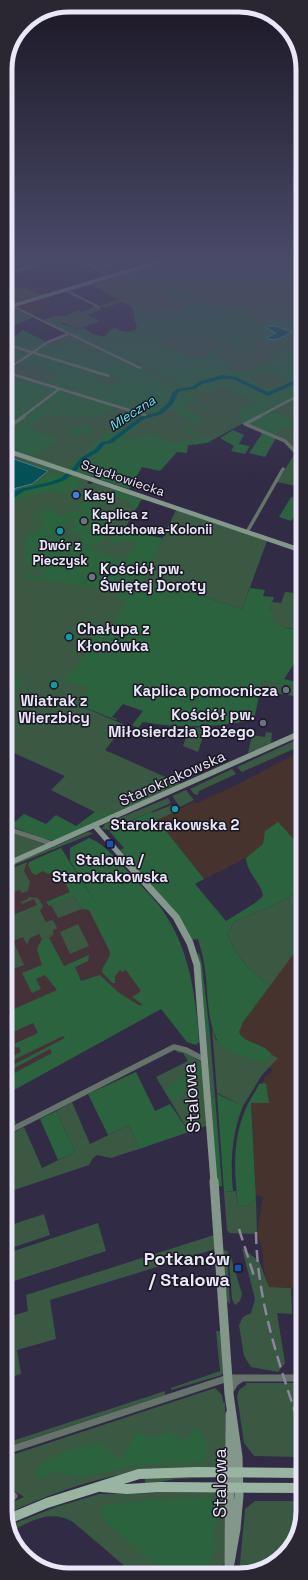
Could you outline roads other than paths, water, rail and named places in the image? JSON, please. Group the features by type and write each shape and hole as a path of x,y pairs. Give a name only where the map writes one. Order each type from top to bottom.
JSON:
{"main road":[{"path":"12,1518 52,1501 139,1474 296,1472"},
{"path":"101,1487 127,1489 234,1487 296,1488"}],"street":[{"path":"12,367 48,342 68,334 140,368"},
{"path":"12,346 109,376"},
{"path":"12,374 145,415"},
{"path":"12,425 59,388"},
{"path":"296,397 245,424 285,441 296,453"},
{"name":"Szydłowiecka","path":"12,452 296,549"},
{"path":"247,532 284,469"},
{"name":"Starokrakowska","path":"12,862 296,735"},
{"name":"Stalowa","path":"95,826 167,907 183,928 197,965 206,1061 230,1398 234,1487 230,1568"},
{"path":"12,830 55,844"},
{"path":"12,1129 174,1047 181,1047 194,1056 206,1061"},
{"path":"227,1366 242,1378"},
{"path":"12,1449 228,1378 296,1378"},
{"path":"230,1398 235,1384 242,1378"}],"waterway":[{"name":"Mleczna","path":"12,496 22,490 63,479 73,471 86,456 96,451 103,443 110,442 142,418 160,413 170,404 176,392 179,390 193,388 200,383 222,377 234,378 268,394 296,381"}],"railway":[{"path":"239,1229 254,1276"},
{"path":"256,1232 257,1259 266,1311 279,1361 296,1414"}],"place":[{"name":"Kasy","path":"76,495"},
{"name":"Kaplica z Rdzuchowa-Kolonii","path":"84,521"},
{"name":"Dwór z Pieczysk","path":"60,531"},
{"name":"Kościół pw. Świętej Doroty","path":"92,577"},
{"name":"Chałupa z Kłonówka","path":"69,637"},
{"name":"Wiatrak z Wierzbicy","path":"54,685"},
{"name":"Kaplica pomocnicza","path":"286,690"},
{"name":"Kościół pw. Miłosierdzia Bożego","path":"263,723"},
{"name":"Starokrakowska 2","path":"175,809"},
{"name":"Stalowa / Starokrakowska","path":"110,844"},
{"name":"Potkanów / Stalowa","path":"238,1268"}]}
